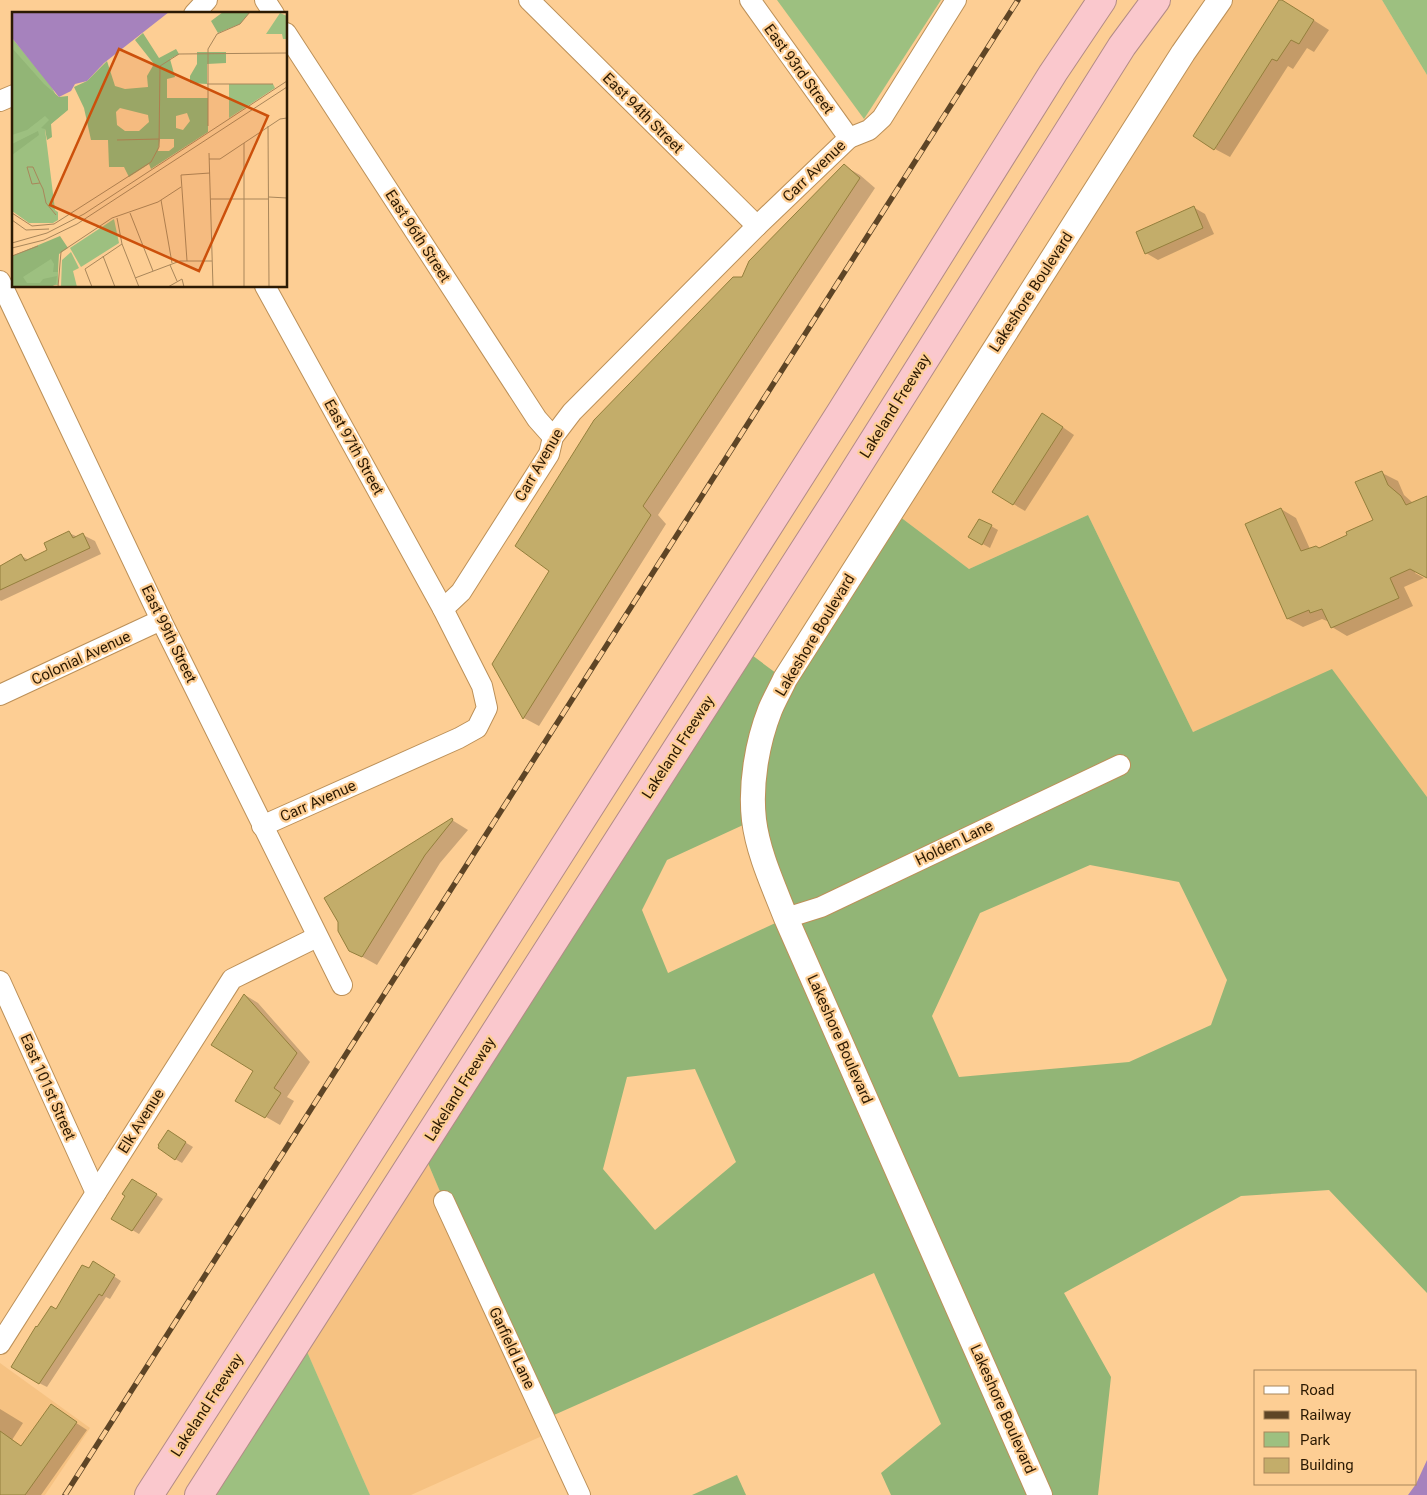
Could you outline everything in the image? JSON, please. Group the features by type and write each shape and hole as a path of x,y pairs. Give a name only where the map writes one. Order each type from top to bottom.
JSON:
{"highway":[{"path":"1053,73 1088,0"},
{"name":"Lakeland Freeway","path":"149,1495 841,412 1053,73 1102,0"},
{"name":"Lakeland Freeway","path":"200,1495 840,494 1122,46 1156,0"},
{"path":"1026,197 1110,96 1177,0"}],"street":[{"path":"196,12 208,0"},
{"path":"265,0 273,12"},
{"name":"East 94th Street","path":"529,0 757,226"},
{"name":"East 93rd Street","path":"750,0 849,138"},
{"name":"Carr Avenue","path":"262,826 459,738 477,728 487,708 482,686 444,609 461,592 549,454 553,437 572,412 757,226 849,138 869,130 882,118 956,0"},
{"name":"Lakeshore Boulevard","path":"1040,1495 786,918 763,858 754,820 754,781 760,741 770,710 785,679 1183,53 1220,0"},
{"name":"East 96th Street","path":"288,35 537,419 553,437"},
{"path":"0,101 12,96"},
{"name":"East 99th Street","path":"0,281 161,620 342,986"},
{"name":"East 97th Street","path":"266,288 444,609"},
{"name":"Colonial Avenue","path":"0,695 161,620"},
{"name":"Holden Lane","path":"786,918 821,908 1120,765"},
{"name":"Elk Avenue","path":"0,1344 232,979 317,937"},
{"name":"East 101st Street","path":"0,981 96,1193"},
{"name":"Garfield Lane","path":"444,1201 580,1495"}],"shaded area":[{"path":"1220,0 1382,0 1427,75 1427,797 1332,670 1193,732 1088,515 969,569 891,510"},
{"path":"422,1149 444,1201 551,1432 411,1495 370,1495 301,1338"},
{"path":"0,1363 90,1428 45,1495 0,1495"},
{"path":"1427,1460 1427,1495 1408,1495 1417,1485"}],"green space":[{"path":"777,0 941,0 864,119"},
{"path":"1382,0 1427,0 1427,75"},
{"path":"891,510 969,569 1088,515 1193,732 1332,669 1427,797 1427,1293 1329,1190 1241,1196 1064,1293 1111,1377 1098,1495 891,1495 881,1473 941,1424 874,1273 545,1419 444,1201 422,1149 741,647 784,679","holes":["754,820 786,918 668,973 642,910 667,860","1090,865 1179,882 1227,980 1211,1025 1129,1062 959,1077 932,1016 980,913","695,1069 736,1162 655,1230 603,1169 627,1077"]},
{"path":"301,1338 370,1495 199,1495"},
{"path":"737,1475 746,1495 692,1495"}],"building":[{"path":"1279,0 1314,20 1299,44 1291,40 1277,61 1272,59 1214,150 1193,136"},
{"path":"844,164 860,178 643,506 651,515 523,719 492,664 549,571 515,546 594,420 733,277 742,277 749,261"},
{"path":"1194,206 1203,228 1145,254 1136,232"},
{"path":"1042,413 1063,427 1013,505 992,492"},
{"path":"1382,471 1388,485 1401,496 1406,505 1427,496 1427,578 1410,569 1390,578 1399,598 1331,628 1322,609 1310,613 1309,610 1287,619 1245,524 1281,508 1301,551 1316,546 1319,548 1347,535 1346,532 1373,520 1355,482"},
{"path":"979,519 992,525 982,545 968,537"},
{"path":"69,531 73,538 83,533 90,548 0,590 0,566 21,554 25,561 47,550 44,543"},
{"path":"452,818 453,820 425,855 362,957 349,951 338,931 338,922 324,898"},
{"path":"244,994 297,1053 274,1088 281,1093 265,1118 235,1101 253,1071 211,1045"},
{"path":"168,1130 186,1142 175,1160 158,1148"},
{"path":"132,1179 157,1194 132,1231 111,1219 125,1196 122,1194"},
{"path":"93,1261 115,1275 102,1296 99,1294 39,1384 11,1367 36,1326 51,1306 56,1309 82,1265 89,1268"},
{"path":"51,1404 77,1422 25,1495 0,1495 0,1431 21,1446"}],"railway":[{"path":"65,1495 1018,0"}]}
